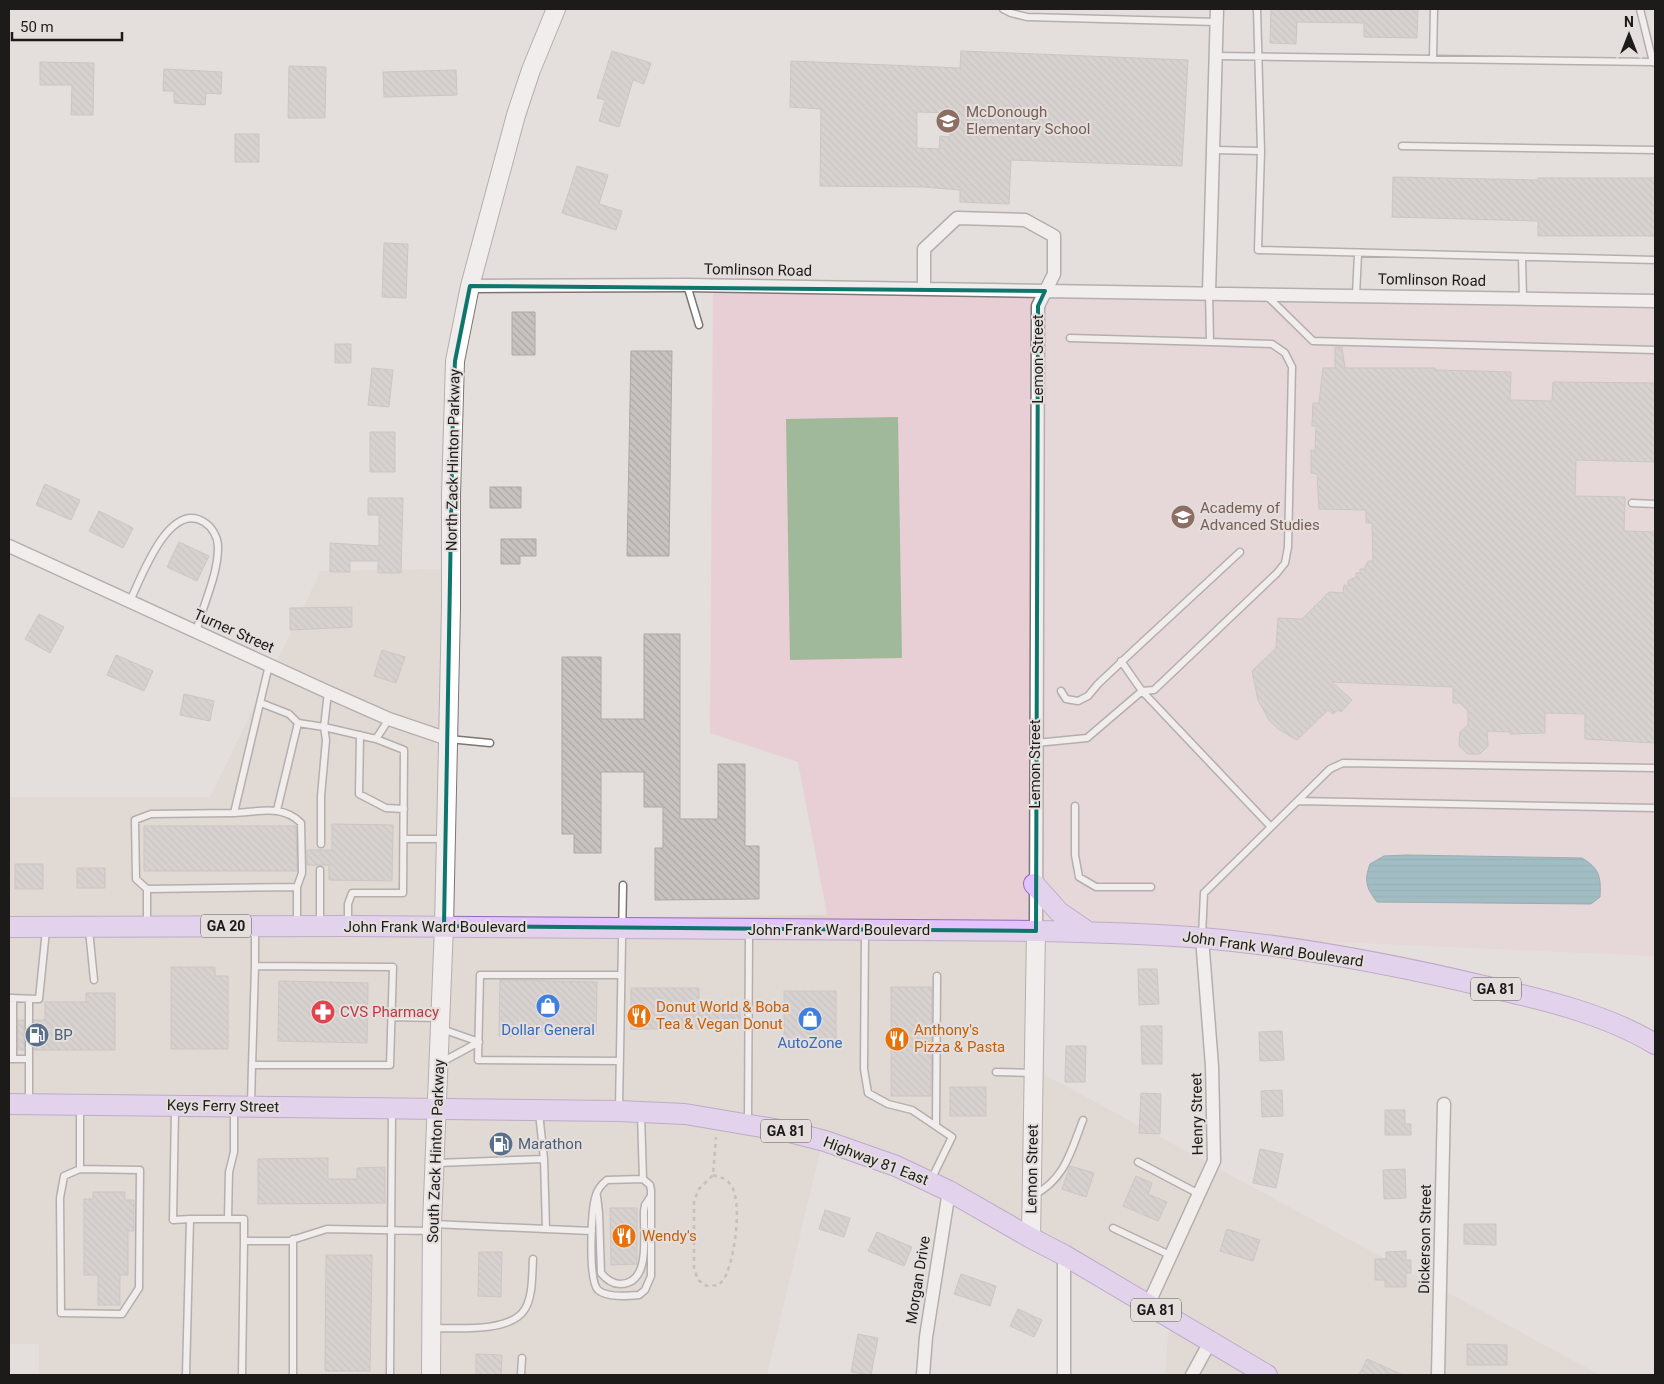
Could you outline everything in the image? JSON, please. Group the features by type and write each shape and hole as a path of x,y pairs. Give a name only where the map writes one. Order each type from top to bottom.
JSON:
{"main road":[{"name":"North Zack Hinton Parkway","path":"444,926 444,839 448,739 455,361 470,286 523,92 556,9"},
{"path":"1034,884 1060,912 1088,932"},
{"name":"John Frank Ward Boulevard","path":"9,927 444,926 1088,932 1202,938 1260,944 1462,980 1566,1007 1631,1031 1655,1044"},
{"name":"South Zack Hinton Parkway","path":"431,1375 433,1163 440,1063 444,926"},
{"name":"Lemon Street","path":"1031,1238 1036,932"},
{"name":"Keys Ferry Street","path":"9,1104 437,1109"},
{"name":"Highway 81 East","path":"437,1109 619,1111 716,1118 834,1144 896,1166 931,1181 1031,1238 1064,1254 1267,1375"}],"street":[{"path":"1208,292 1217,9"},
{"name":"Lemon Street","path":"924,289 924,248 957,218 1024,220 1054,236 1054,274 1038,306 1034,884 1036,932"},
{"name":"Tomlinson Road","path":"470,286 687,285 1208,292 1655,301"},
{"name":"Turner Street","path":"9,546 389,719 448,739"},
{"name":"Henry Street","path":"1148,1305 1214,1162 1212,1066 1202,938"},
{"name":"Dickerson Street","path":"1438,1375 1444,1104"},
{"name":"Morgan Drive","path":"923,1375 926,1337 949,1191"},
{"path":"1064,1254 1064,1375"},
{"path":"1192,1375 1210,1342"}],"lane":[{"path":"1003,9 1027,17 1216,22"},
{"path":"1257,9 1261,151 1258,250 1655,260"},
{"path":"1433,59 1434,9"},
{"path":"1216,56 1654,62 1640,9"},
{"path":"1402,146 1655,150"},
{"path":"1214,150 1261,151"},
{"path":"1356,295 1358,254"},
{"path":"1522,257 1523,298"},
{"path":"687,285 699,325"},
{"path":"1208,292 1210,342"},
{"path":"1265,294 1313,341 1655,350"},
{"path":"1035,743 1087,738 1142,691 1154,690 1277,573 1284,563 1289,527 1292,367 1285,353 1272,344 1070,338"},
{"path":"1632,503 1655,504"},
{"path":"130,601 165,534 174,524 186,518 200,520 212,527 218,546 209,593 196,632"},
{"path":"1061,691 1066,699 1078,701 1088,696 1121,661 1240,552"},
{"path":"1121,661 1142,691 1271,827"},
{"path":"234,813 269,665"},
{"path":"321,844 326,740 324,727 328,692"},
{"path":"261,703 289,714 298,723 376,739 404,750 403,893 352,893 348,904 348,926"},
{"path":"376,739 389,719"},
{"path":"277,810 298,723"},
{"path":"360,735 359,794 386,808 404,809"},
{"path":"448,739 490,743"},
{"path":"1202,938 1204,894 1330,769 1343,763 1655,768"},
{"path":"1298,801 1655,808"},
{"path":"1075,806 1075,855 1079,877 1096,887 1151,887"},
{"path":"147,927 147,889 136,878 135,820 151,814 234,813 277,810 291,813 301,823 302,873 297,887 297,926"},
{"path":"404,839 444,839"},
{"path":"320,870 320,926"},
{"path":"619,1111 623,885"},
{"path":"147,889 297,887"},
{"path":"228,1218 229,1172 252,1067 255,926"},
{"path":"29,1059 11,1059 11,998 39,999 46,927"},
{"path":"89,927 94,980"},
{"path":"748,1124 749,930"},
{"path":"865,930 864,1069 868,1093 888,1104 912,1110 952,1138 931,1181"},
{"path":"252,1067 390,1066 392,967 255,966"},
{"path":"619,1061 478,1060 478,1042 480,975 620,975"},
{"path":"936,1126 938,976"},
{"path":"29,1104 30,999"},
{"path":"391,1017 441,1024 478,1042"},
{"path":"440,1063 478,1042"},
{"path":"996,1072 1033,1072"},
{"path":"80,1105 80,1169"},
{"path":"175,1106 173,1220 244,1219 242,1375"},
{"path":"390,1375 392,1108"},
{"path":"539,1110 544,1159 546,1229"},
{"path":"641,1113 643,1179"},
{"path":"1031,1197 1050,1187 1068,1161 1083,1120"},
{"path":"433,1163 544,1159"},
{"path":"1138,1162 1200,1195"},
{"path":"80,1169 140,1170 139,1288 122,1314 62,1313 60,1198 64,1176 80,1169"},
{"path":"643,1179 650,1185 652,1276 645,1290 639,1295 608,1294 596,1288 593,1272 592,1230 596,1192 607,1180 643,1179"},
{"path":"596,1192 600,1213 601,1273 616,1284 630,1283 642,1271 644,1211 645,1205 651,1196"},
{"path":"186,1375 190,1219"},
{"path":"1113,1228 1172,1256"},
{"path":"244,1241 289,1241 327,1229 592,1230"},
{"path":"293,1239 293,1375"},
{"path":"431,1328 481,1328 508,1322 520,1316 527,1308 533,1259"},
{"path":"521,1375 522,1358"}],"path":[{"path":"713,1175 731,1184 735,1194 734,1248 727,1273 719,1285 707,1286 698,1280 694,1268 694,1201 699,1189 713,1175 716,1159 716,1118"}],"highlighted area":[{"path":"470,286 1045,291 1038,306 1036,931 444,926 453,406 455,361"}],"shaded area":[{"name":"Academy of Advanced Studies","path":"713,289 1655,301 1655,956 1137,933 830,930 798,762 710,733"},
{"path":"451,569 441,920 1031,912 1036,1070 1600,1375 1165,1375 1170,1312 1020,1224 821,1147 767,1375 39,1375 39,1344 9,1344 9,797 210,797 321,571"}],"green space":[{"path":"898,417 902,658 790,660 786,419"}],"water":[{"path":"1384,856 1582,858 1593,866 1598,874 1600,897 1591,904 1377,902 1367,884 1370,864"}],"building":[{"path":"1271,9 1418,9 1417,38 1364,37 1364,23 1297,22 1296,44 1270,43"},
{"path":"612,51 651,63 644,84 633,80 619,127 599,121 605,100 597,98"},
{"path":"961,51 1188,60 1182,166 1011,160 1009,204 960,202 960,190 923,187 820,186 821,109 790,107 791,61 960,68","holes":["917,112 951,113 950,137 940,136 939,149 917,148"]},
{"path":"40,62 94,63 93,115 71,115 72,85 40,85"},
{"path":"289,66 326,67 325,118 288,118"},
{"path":"164,69 222,72 221,94 206,93 205,105 174,103 174,91 163,91"},
{"path":"456,70 457,95 384,97 383,72"},
{"path":"235,134 259,134 259,162 235,162"},
{"path":"577,166 608,175 599,204 622,211 616,230 562,213"},
{"path":"1393,177 1538,180 1538,178 1655,178 1655,236 1538,236 1538,221 1392,217"},
{"path":"384,243 408,244 406,298 382,297"},
{"path":"512,312 535,312 535,355 512,355"},
{"path":"335,344 351,344 351,363 335,363"},
{"path":"1335,347 1342,347 1345,368 1435,368 1436,370 1511,372 1510,400 1552,401 1553,382 1655,383 1655,462 1576,460 1575,496 1625,497 1624,531 1655,532 1655,743 1585,739 1585,714 1545,713 1545,733 1510,734 1510,732 1487,731 1488,746 1480,754 1468,754 1459,746 1460,732 1468,725 1468,711 1460,703 1453,703 1453,687 1332,682 1352,700 1341,712 1338,710 1333,714 1328,710 1297,740 1278,729 1269,720 1258,700 1252,671 1276,648 1278,618 1302,619 1329,592 1343,593 1344,585 1348,586 1348,581 1356,577 1356,573 1360,573 1360,569 1364,569 1368,561 1373,561 1372,523 1366,523 1366,510 1319,509 1317,474 1311,473 1311,450 1315,451 1316,426 1312,426 1313,403 1319,403 1323,368 1335,368"},
{"path":"631,351 672,351 669,556 627,556"},
{"path":"372,368 393,370 389,407 368,405"},
{"path":"370,432 395,432 395,472 370,472"},
{"path":"45,484 80,500 71,520 36,505"},
{"path":"490,487 521,487 521,508 490,508"},
{"path":"368,498 403,498 401,573 378,573 378,561 350,561 350,572 330,572 330,543 379,546 379,515 368,515"},
{"path":"99,511 133,528 123,548 89,531"},
{"path":"501,539 536,539 536,556 520,556 520,564 501,564"},
{"path":"179,542 209,556 197,581 167,567"},
{"path":"352,607 352,627 290,630 290,608"},
{"path":"39,614 64,627 50,653 25,639"},
{"path":"644,634 680,634 680,819 718,819 718,764 745,764 745,846 759,846 759,899 655,900 655,848 663,848 663,807 644,807 644,772 601,772 601,853 574,853 574,834 562,834 562,657 601,657 601,719 644,719"},
{"path":"382,650 405,657 396,683 374,676"},
{"path":"116,655 153,671 144,691 107,675"},
{"path":"184,694 214,701 210,721 180,715"},
{"path":"332,824 393,825 392,881 329,880 329,865 307,865 307,850 332,850"},
{"path":"144,826 296,826 297,871 144,871"},
{"path":"15,864 43,864 43,889 15,889"},
{"path":"77,868 105,868 105,888 77,888"},
{"path":"171,967 215,967 215,976 228,976 228,1049 171,1049"},
{"path":"1138,969 1157,969 1159,1004 1139,1005"},
{"name":"Dollar General","path":"500,980 597,982 596,1032 536,1031 536,1037 499,1036"},
{"name":"CVS Pharmacy","path":"279,981 368,983 367,1043 278,1041"},
{"path":"891,987 932,987 931,1096 891,1096"},
{"path":"631,988 699,988 699,1008 740,1008 740,1029 631,1029"},
{"name":"AutoZone","path":"784,991 836,991 836,1047 784,1047"},
{"path":"86,993 115,993 115,1050 34,1050 34,1020 45,1020 45,1002 86,1002"},
{"path":"18,1020 24,1020 24,1050 18,1050"},
{"path":"1141,1026 1162,1026 1162,1064 1142,1064"},
{"path":"1282,1031 1284,1060 1260,1061 1259,1032"},
{"path":"1066,1046 1086,1046 1085,1082 1065,1082"},
{"path":"950,1087 986,1087 986,1116 950,1116"},
{"path":"1282,1090 1283,1116 1262,1117 1261,1091"},
{"path":"1141,1093 1161,1094 1160,1134 1139,1133"},
{"path":"1385,1110 1405,1110 1405,1124 1411,1124 1411,1135 1385,1135"},
{"path":"1260,1149 1283,1154 1276,1188 1253,1183"},
{"path":"328,1158 328,1179 357,1179 357,1168 385,1167 385,1203 258,1204 258,1159"},
{"path":"1070,1166 1094,1173 1086,1197 1062,1189"},
{"path":"1405,1169 1406,1198 1384,1199 1383,1170"},
{"path":"1136,1176 1152,1183 1148,1194 1167,1202 1158,1221 1123,1206"},
{"path":"93,1192 125,1192 125,1200 134,1200 134,1231 128,1231 128,1275 120,1275 120,1305 98,1305 98,1275 84,1275 84,1199 93,1199"},
{"name":"Wendy's","path":"610,1208 637,1208 637,1264 611,1265"},
{"path":"825,1210 850,1218 844,1237 819,1229"},
{"path":"1464,1224 1496,1224 1496,1245 1464,1244"},
{"path":"1227,1229 1260,1240 1253,1261 1220,1251"},
{"path":"877,1232 912,1247 904,1266 868,1251"},
{"path":"1406,1251 1406,1260 1411,1260 1411,1273 1406,1273 1406,1287 1385,1287 1385,1280 1375,1280 1375,1259 1386,1259 1386,1252"},
{"path":"479,1252 502,1252 501,1297 478,1296"},
{"path":"326,1255 372,1255 370,1371 325,1371"},
{"path":"961,1274 996,1286 990,1306 954,1294"},
{"path":"1018,1309 1042,1320 1034,1337 1010,1326"},
{"path":"858,1334 878,1338 871,1375 851,1372"},
{"path":"1467,1344 1507,1345 1507,1365 1467,1365"},
{"path":"476,1354 502,1355 501,1375 476,1375"},
{"path":"1367,1359 1403,1375 1359,1375"}],"place":[{"name":"McDonough Elementary School","path":"948,121"},
{"name":"Academy of Advanced Studies","path":"1183,517"},
{"name":"Dollar General","path":"548,1006"},
{"name":"CVS Pharmacy","path":"323,1012"},
{"name":"Donut World & Boba Tea & Vegan Donut","path":"639,1016"},
{"name":"AutoZone","path":"810,1019"},
{"name":"BP","path":"37,1035"},
{"name":"Anthony's Pizza & Pasta","path":"897,1039"},
{"name":"Marathon","path":"501,1144"},
{"name":"Wendy's","path":"624,1236"}]}
